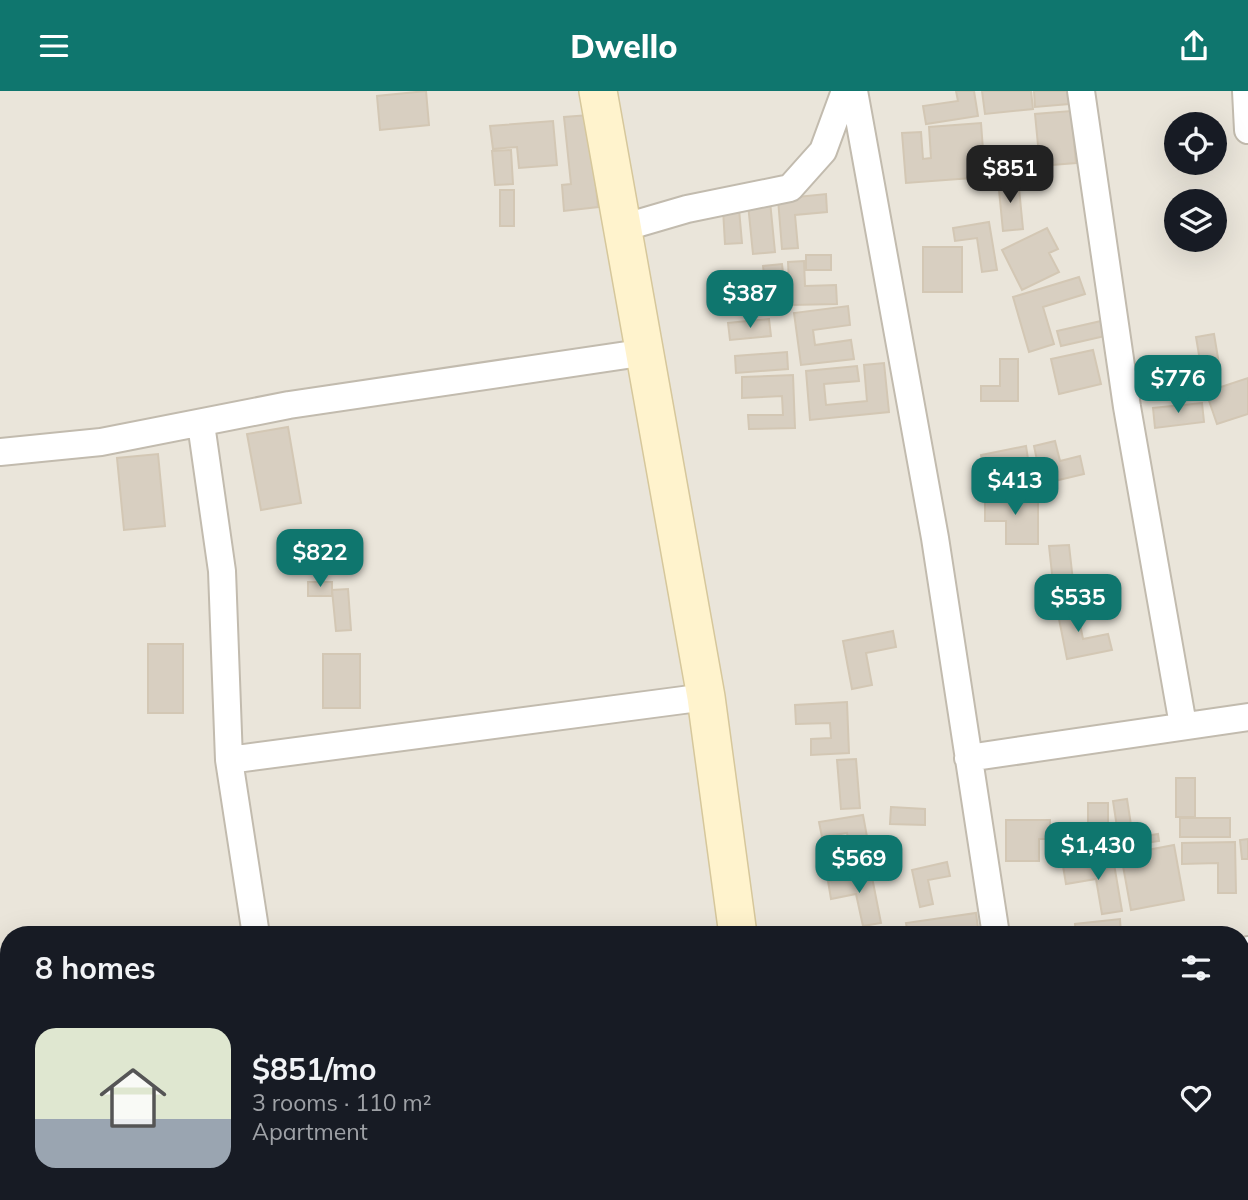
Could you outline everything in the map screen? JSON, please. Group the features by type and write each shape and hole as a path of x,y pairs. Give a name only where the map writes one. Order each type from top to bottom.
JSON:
{"street":[{"path":"598,91 647,352 706,697 737,926"},
{"path":"622,228 687,209 790,188 823,151 845,91"},
{"path":"854,91 936,538 995,926"},
{"path":"1081,91 1125,393 1183,725"},
{"path":"1246,91 1248,130"},
{"path":"0,452 101,442 289,405 647,352"},
{"path":"201,424 222,571 229,760 255,926"},
{"path":"229,760 706,697"},
{"path":"968,758 1248,717"}],"shaded area":[{"path":"0,91 1248,91 1248,926 0,926"}],"building":[{"path":"426,91 429,125 380,130 377,96"},
{"path":"956,91 974,91 978,116 926,124 923,106 958,101"},
{"path":"982,91 1031,91 1033,109 985,114"},
{"path":"1034,91 1068,91 1069,104 1035,107"},
{"path":"1071,111 1076,163 1040,166 1035,114"},
{"path":"589,115 598,207 564,211 562,185 571,184 564,117"},
{"path":"553,121 557,165 519,168 517,147 493,149 490,126"},
{"path":"981,123 985,177 906,183 902,133 921,132 923,159 931,158 929,127"},
{"path":"511,150 513,184 495,185 492,151"},
{"path":"1018,178 1023,229 1003,231 998,180"},
{"path":"500,190 514,190 514,226 500,226"},
{"path":"826,194 827,212 795,215 798,248 782,249 778,199"},
{"path":"770,201 775,252 753,254 748,204"},
{"path":"723,209 739,209 742,243 725,244"},
{"path":"989,222 997,270 982,272 977,238 955,241 953,228"},
{"path":"1047,228 1058,249 1049,253 1059,272 1022,290 1002,250"},
{"path":"923,247 962,247 962,292 923,292"},
{"path":"806,255 831,255 831,270 806,270"},
{"path":"804,261 805,286 836,285 837,304 790,305 788,262"},
{"path":"782,264 786,298 767,301 763,266"},
{"path":"1079,277 1085,294 1043,307 1054,344 1029,352 1013,297"},
{"path":"848,306 850,325 813,330 815,345 851,340 854,359 801,365 794,313"},
{"path":"769,319 771,336 730,340 728,323"},
{"path":"1101,321 1105,336 1061,346 1057,331"},
{"path":"1214,334 1220,370 1202,373 1196,337"},
{"path":"1093,350 1101,384 1059,394 1051,359"},
{"path":"787,352 788,369 736,373 735,356"},
{"path":"1000,359 1018,359 1018,401 981,401 981,386 1000,386"},
{"path":"884,363 889,412 810,420 806,371 857,366 859,381 824,384 826,405 867,401 864,365"},
{"path":"793,375 795,428 749,429 748,415 783,415 782,396 742,398 742,377"},
{"path":"1248,378 1248,414 1217,424 1206,392"},
{"path":"1202,403 1204,422 1155,428 1153,408"},
{"path":"288,427 301,503 261,510 247,434"},
{"path":"1055,441 1060,461 1080,456 1084,474 1042,484 1034,446"},
{"path":"1026,446 1032,485 987,491 981,455"},
{"path":"158,454 165,526 124,530 117,458"},
{"path":"985,495 1038,495 1038,544 1006,544 1006,521 985,521"},
{"path":"1069,545 1074,590 1054,592 1049,546"},
{"path":"308,582 332,582 332,596 308,596"},
{"path":"348,589 351,630 336,631 332,590"},
{"path":"1075,600 1083,639 1108,634 1112,650 1067,659 1056,604"},
{"path":"893,631 896,647 866,653 872,685 852,689 843,641"},
{"path":"148,644 183,644 183,713 148,713"},
{"path":"323,654 360,654 360,708 323,708"},
{"path":"847,702 849,753 811,755 811,739 831,738 830,723 796,724 795,705"},
{"path":"856,759 860,808 841,809 837,760"},
{"path":"1176,778 1195,778 1195,817 1176,817"},
{"path":"1127,799 1133,838 1158,834 1159,841 1120,847 1113,801"},
{"path":"1088,803 1108,803 1108,854 1075,854 1075,837 1088,837"},
{"path":"891,807 925,809 925,825 890,824"},
{"path":"863,815 872,864 829,872 826,858 851,853 847,833 822,837 819,822"},
{"path":"1180,818 1230,818 1230,837 1180,837"},
{"path":"1006,820 1050,820 1050,839 1039,839 1039,861 1006,861"},
{"path":"1248,839 1248,859 1242,859 1240,840"},
{"path":"1235,842 1236,893 1218,893 1218,863 1182,864 1182,843"},
{"path":"1174,845 1184,900 1131,910 1121,855"},
{"path":"1113,858 1122,911 1102,914 1096,879 1066,884 1063,866"},
{"path":"947,862 950,876 928,880 933,904 920,907 912,870"},
{"path":"871,872 881,923 863,926 856,894 831,899 828,881"},
{"path":"976,913 978,926 906,926 906,923"},
{"path":"1120,919 1120,926 1075,926"}]}
